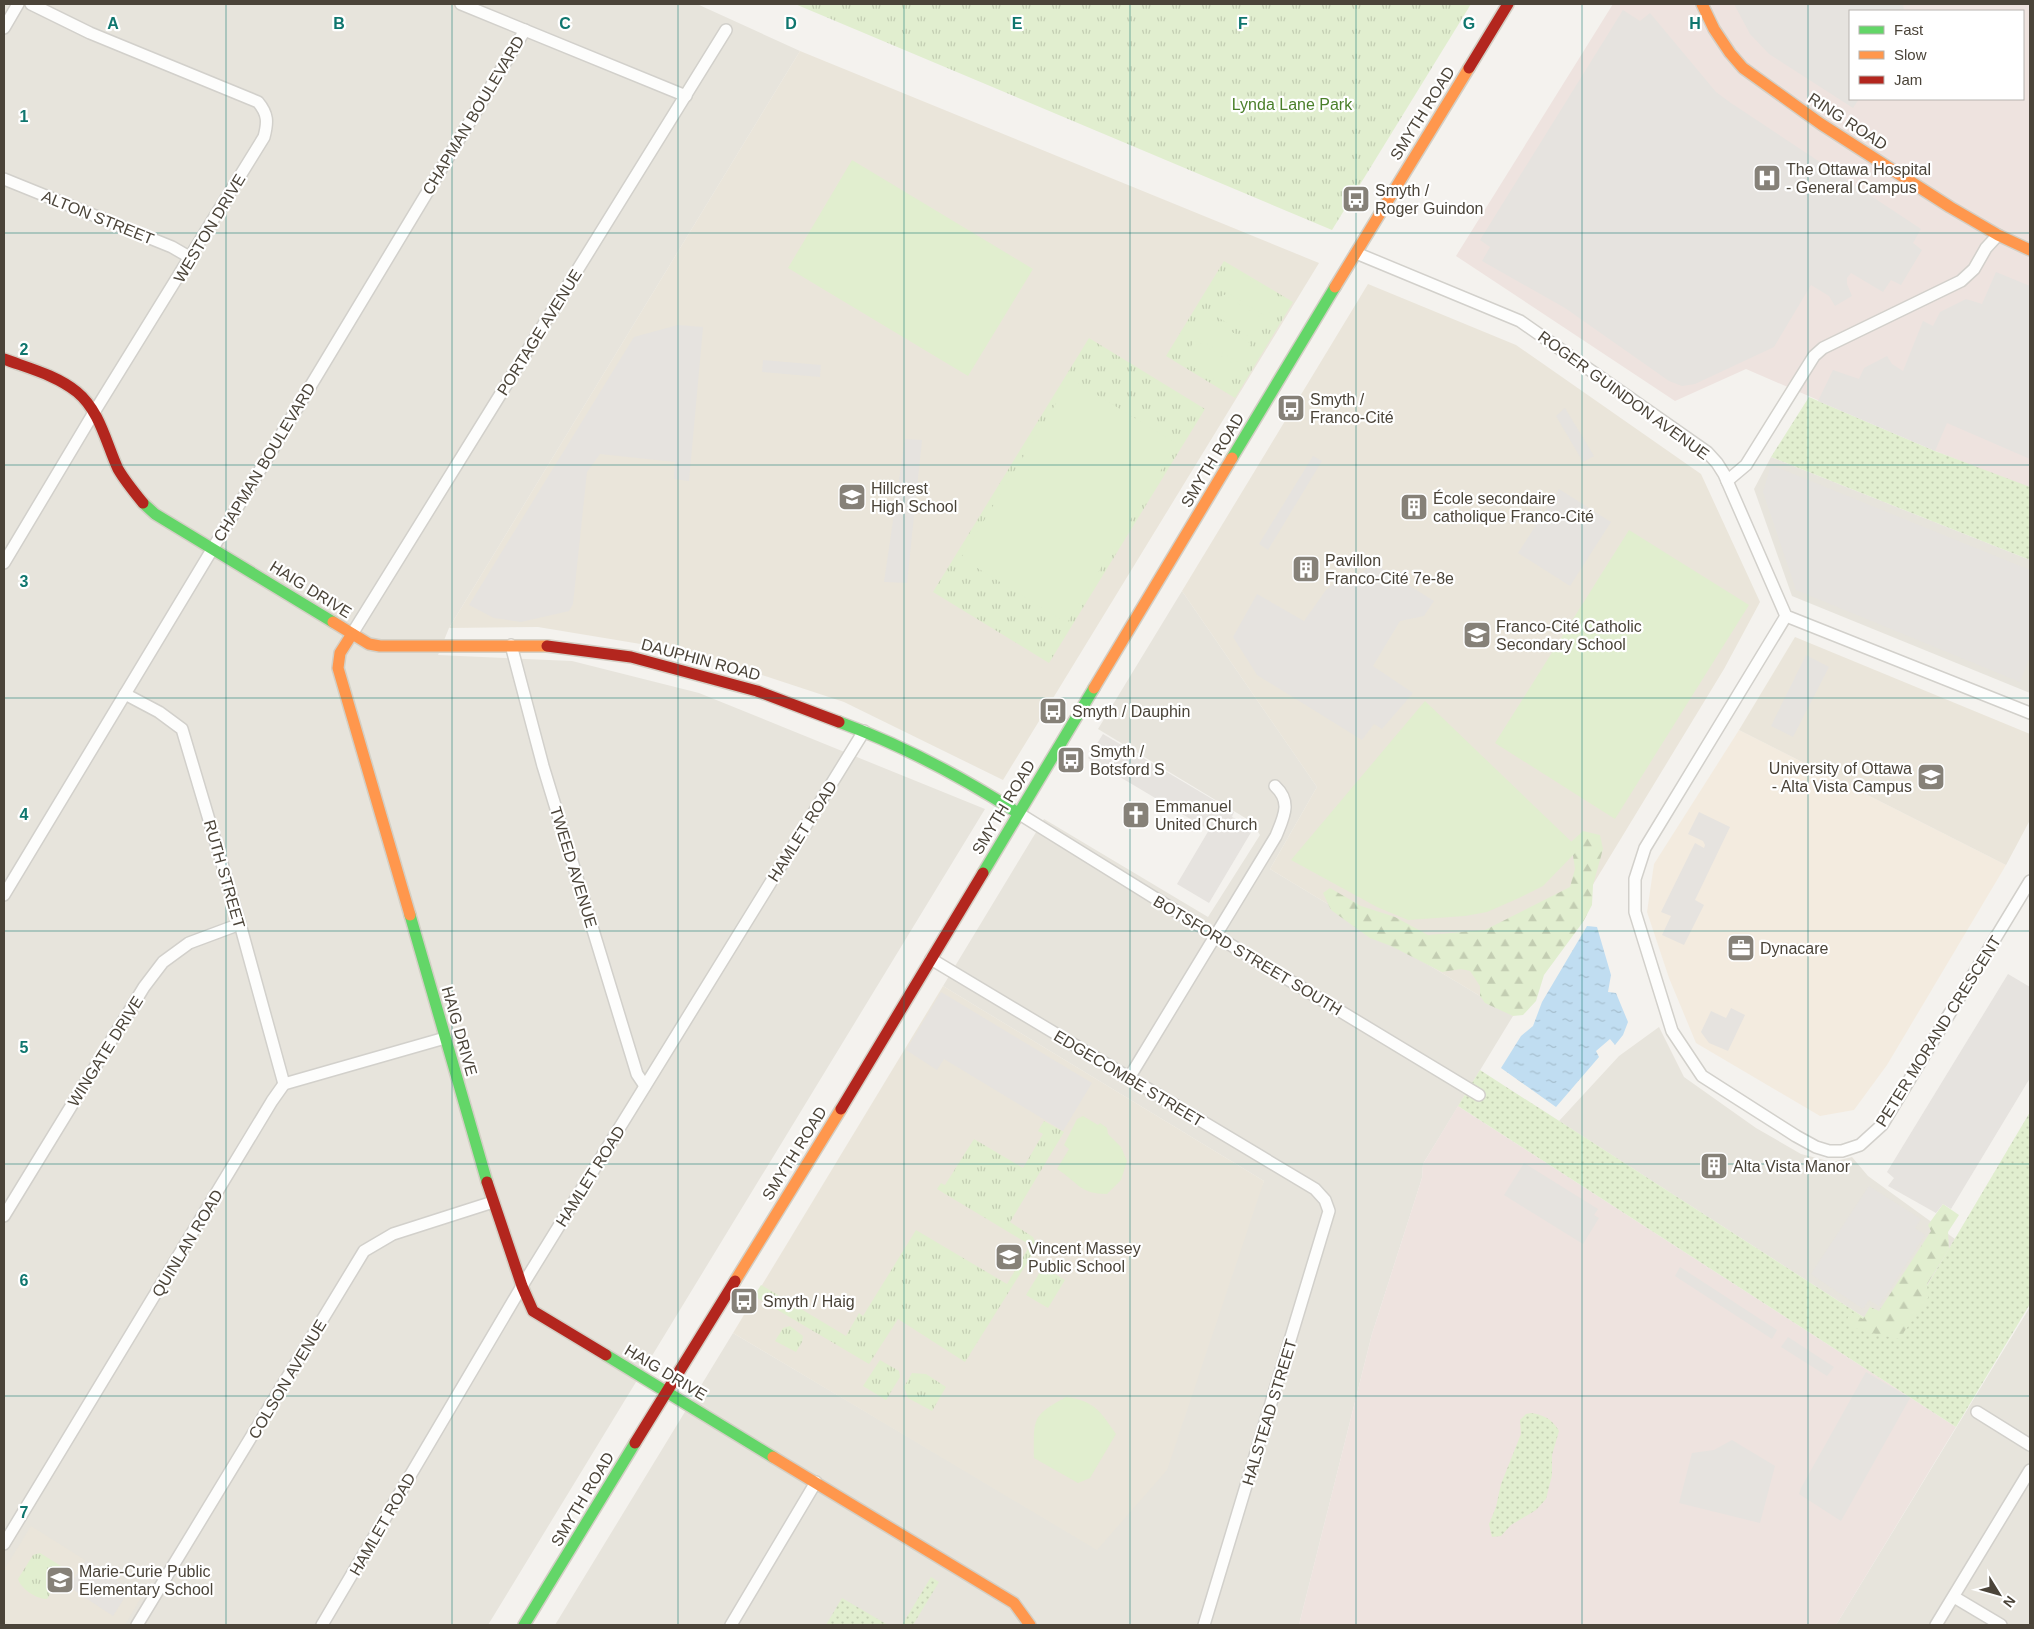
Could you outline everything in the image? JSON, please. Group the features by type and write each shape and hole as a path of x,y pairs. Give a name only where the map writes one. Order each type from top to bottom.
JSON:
{"street":[{"path":"4,28 18,4"},
{"name":"WESTON DRIVE","path":"4,563 264,137 268,123 266,111 258,102 90,33 31,4"},
{"path":"461,4 686,96"},
{"name":"SMYTH ROAD","path":"524,1625 931,959 1508,4"},
{"name":"RING ROAD","path":"1702,4 1714,30 1730,53 1758,79 1822,124 1950,207 1998,235 2030,250"},
{"name":"CHAPMAN BOULEVARD","path":"4,894 525,30"},
{"name":"PORTAGE AVENUE","path":"352,634 726,30"},
{"name":"ALTON STREET","path":"4,179 172,247 191,258"},
{"path":"1727,481 1746,465 1814,356 1823,348 1961,280 1974,268 1986,248 1998,235"},
{"name":"ROGER GUINDON AVENUE","path":"1356,253 1508,315 1531,328 1694,442 1718,463 1786,616"},
{"name":"HAIG DRIVE","path":"4,359 64,383 87,402 120,471 139,498 155,514 352,634 338,655 336,662 493,1202 532,1311 667,1391 1014,1603 1030,1625"},
{"path":"1786,616 2030,713"},
{"name":"PETER MORAND CRESCENT","path":"1786,616 1645,848 1635,879 1635,912 1672,1031 1702,1076 1816,1147 1829,1151 1842,1151 1860,1145 1882,1125 2030,881"},
{"name":"DAUPHIN ROAD","path":"352,634 369,644 380,646 475,647 541,645 631,658 757,691 864,731 972,782 1018,813"},
{"name":"TWEED AVENUE","path":"511,645 543,766 637,1074 646,1086"},
{"name":"RUTH STREET","path":"125,694 159,712 182,729 240,924 284,1084"},
{"name":"HAMLET ROAD","path":"322,1625 522,1286 864,731"},
{"path":"1129,1078 1276,836 1286,806 1283,793 1275,786"},
{"name":"BOTSFORD STREET SOUTH","path":"1018,813 1216,936 1479,1095"},
{"name":"WINGATE DRIVE","path":"4,1216 144,987 163,962 189,943 240,924"},
{"name":"EDGECOMBE STREET","path":"931,959 1315,1189 1325,1199"},
{"path":"284,1084 445,1038"},
{"name":"QUINLAN ROAD","path":"4,1544 284,1084"},
{"name":"HALSTEAD STREET","path":"1204,1625 1329,1211 1325,1199"},
{"name":"COLSON AVENUE","path":"137,1625 364,1251 393,1234 493,1202"},
{"path":"1977,1412 2030,1445"},
{"path":"1936,1625 2030,1470"},
{"path":"731,1625 816,1482"},
{"path":"1954,1597 2001,1625"}],"shaded area":[{"path":"4,4 697,4 800,51 449,628 438,655 572,661 699,693 985,809 488,1625 4,1625"},
{"name":"The Ottawa Hospital - General Campus","path":"1613,4 2030,4 2030,489 1938,452 1746,369 1675,401 1456,256"},
{"path":"1734,4 1903,4 1904,10 1849,10 1849,100 1858,100 1853,108 1769,54 1750,34"},
{"path":"1623,10 1640,21 1650,13 1716,92 1921,229 1913,243 1922,250 1901,285 1891,280 1883,292 1851,273 1847,278 1847,284 1852,296 1835,306 1829,296 1811,285 1774,347 1695,384 1682,386 1669,381 1565,308 1482,261 1490,247 1480,240"},
{"name":"Hillcrest High School","path":"800,51 1319,263 1003,780 844,702 695,653 538,627 449,628"},
{"path":"1996,272 2030,286 2030,459 1947,423 1935,451 1818,401 1833,370 1859,379 1864,368 1887,356 1892,364 1903,371 1923,321 1933,326 1940,312 1966,299 1982,304"},
{"name":"Franco-Cité Catholic Secondary School","path":"1368,284 1516,345 1701,474 1760,602 1724,669 1513,1016 1270,869 1317,787 1182,591"},
{"path":"678,325 703,327 689,481 674,479 675,462 600,454 587,472 573,604 569,611 521,622 494,618 469,605 634,337"},
{"path":"763,360 821,365 820,377 762,372"},
{"path":"1565,408 1594,456 1583,462 1556,416"},
{"path":"905,439 922,440 907,583 884,582"},
{"path":"1313,456 1322,461 1268,550 1259,544"},
{"path":"1771,457 2030,560 2030,693 1792,596 1754,489"},
{"path":"1771,465 2030,570 2030,657 2020,682 1796,590 1763,492"},
{"path":"1559,489 1611,522 1570,586 1518,553"},
{"path":"1372,562 1434,601 1424,616 1400,621 1373,666 1413,693 1382,729 1374,724 1362,740 1257,675 1233,637 1257,594 1304,621 1326,590 1345,575 1359,577"},
{"path":"1182,591 1317,787 1270,869 1513,1016 1423,1164 1422,1178 1372,1334 1299,1625 555,1625 733,1333 1097,1549 1264,1181 943,986 1044,819 1208,917 1260,835 1252,822 1098,729"},
{"name":"University of Ottawa - Alta Vista Campus","path":"1795,637 2030,734 2030,820 2006,865 1739,730"},
{"path":"1806,655 1829,667 1793,737 1771,726"},
{"path":"1739,730 2006,865 1887,1065 1854,1110 1820,1116 1696,1043 1669,978 1647,912 1654,864"},
{"path":"1103,734 1234,812 1232,817 1253,829 1209,903 1177,884 1209,830 1088,758"},
{"path":"1699,812 1730,827 1695,900 1704,905 1684,945 1662,935 1671,916 1661,912 1695,843 1704,848 1703,841 1688,834"},
{"path":"2008,974 2030,987 2030,1078 1951,1209 1943,1204 1936,1213 1888,1186 1894,1178 1887,1172"},
{"name":"Vincent Massey Public School","path":"943,986 1264,1181 1167,1470 1097,1550 733,1333"},
{"path":"941,992 1092,1083 1063,1131 944,1059 937,1070 906,1050"},
{"path":"1731,1008 1745,1015 1728,1051 1709,1043 1701,1032 1711,1011 1726,1018"},
{"path":"1659,1027 1684,1077 1756,1128 1801,1154 1832,1162 1852,1157 1868,1176 1955,1239 1896,1338 1559,1121 1619,1056"},
{"path":"1458,1106 1956,1427 1836,1625 1299,1625 1372,1334 1422,1178 1423,1164"},
{"path":"1524,1163 1598,1209 1594,1215 1599,1218 1583,1244 1504,1195"},
{"path":"1869,1186 1921,1219 1915,1228 1925,1235 1879,1306 1869,1300 1863,1309 1811,1274"},
{"path":"1680,1267 1777,1330 1772,1339 1675,1276"},
{"path":"2030,1307 2030,1625 1836,1625 1978,1392"},
{"path":"1788,1337 1834,1367 1827,1376 1781,1347"},
{"path":"1866,1372 1910,1398 1841,1521 1799,1494"},
{"path":"1732,1440 1775,1466 1760,1523 1679,1503 1692,1453 1714,1450"},
{"name":"Marie-Curie Public Elementary School","path":"31,1526 142,1596 125,1625 4,1625 4,1570"},
{"path":"86,1560 130,1589 113,1616 69,1587"}],"green space":[{"name":"Lynda Lane Park","path":"795,4 1471,4 1332,230"},
{"path":"852,160 1033,269 968,376 788,268"},
{"path":"1224,261 1293,302 1235,398 1166,356"},
{"path":"1237,271 1279,297 1267,317 1225,291"},
{"path":"1223,294 1265,320 1253,339 1211,313"},
{"path":"1208,317 1251,344 1239,363 1196,337"},
{"path":"1089,338 1205,409 1049,663 933,592"},
{"path":"1195,340 1237,366 1225,386 1182,360"},
{"path":"1071,379 1177,444 1067,623 961,558"},
{"path":"1809,397 1935,451 2030,487 2030,560 1771,457"},
{"path":"1629,530 1749,605 1615,819 1495,743"},
{"path":"1425,701 1579,849 1543,886 1487,912 1465,916 1408,920 1377,907 1291,860"},
{"path":"1583,831 1600,835 1603,849 1593,885 1592,905 1583,922 1544,975 1536,1001 1523,1015 1513,1016 1485,1003 1480,996 1480,986 1470,971 1461,969 1442,972 1391,946 1370,938 1331,910 1323,893 1330,888 1361,906 1395,917 1428,935 1485,930 1570,887 1575,869 1571,842"},
{"path":"1480,1070 1896,1338 2030,1112 2030,1304 1956,1427 1458,1106"},
{"path":"1083,1116 1107,1128 1108,1134 1121,1147 1127,1161 1121,1180 1107,1194 1084,1190 1057,1169 1069,1149 1064,1145 1077,1119"},
{"path":"1044,1121 1064,1132 1010,1222 1033,1237 1037,1247 965,1362 898,1319 869,1364 754,1296 761,1285 846,1336 859,1313 863,1316 916,1230 1007,1284 1030,1245 937,1189 941,1183 945,1185 974,1139 1023,1168 1043,1134 1038,1131"},
{"path":"1943,1204 1959,1215 1948,1232 1949,1249 1927,1284 1928,1298 1899,1339 1862,1331 1845,1323 1851,1312 1863,1319 1870,1307 1879,1311 1931,1231 1928,1225"},
{"path":"1043,1267 1065,1280 1048,1308 1026,1295"},
{"path":"790,1326 803,1336 796,1352 775,1341 783,1328"},
{"path":"880,1360 899,1371 900,1377 886,1400 863,1386"},
{"path":"912,1373 926,1374 946,1387 932,1411 908,1398 904,1387"},
{"path":"1066,1397 1084,1401 1096,1408 1116,1434 1090,1478 1078,1483 1034,1458 1035,1427 1040,1414"},
{"path":"1531,1413 1547,1418 1554,1423 1559,1431 1552,1455 1552,1475 1546,1499 1536,1510 1511,1525 1501,1536 1492,1537 1489,1524 1496,1507 1501,1484 1521,1434 1520,1420 1526,1414"},
{"path":"40,1553 61,1566 63,1573 47,1599 30,1593 22,1586 18,1579 33,1555"},
{"path":"931,1577 939,1582 913,1625 902,1625"},
{"path":"842,1598 888,1625 826,1625"}],"water":[{"path":"1587,926 1597,927 1611,975 1608,992 1616,993 1628,1022 1623,1035 1615,1045 1610,1039 1596,1051 1599,1057 1556,1107 1501,1068 1521,1036 1533,1026 1542,1002"}],"traffic: fast":[{"path":"1232,458 1335,287"},
{"path":"143,503 155,514 333,622"},
{"path":"983,873 1094,688"},
{"path":"839,722 886,741 931,763 1018,813"},
{"path":"410,915 487,1182"},
{"path":"606,1355 773,1457"},
{"path":"524,1625 635,1443"}],"traffic: slow":[{"path":"1702,4 1714,29 1743,68 1821,124 1950,207 1998,235 2030,250"},
{"path":"1335,287 1469,68"},
{"path":"1094,688 1232,458"},
{"path":"333,622 369,644 380,646 547,646"},
{"path":"352,634 340,653 338,668 410,915"},
{"path":"735,1281 841,1109"},
{"path":"773,1457 1014,1603 1030,1625"}],"traffic: jam":[{"path":"1469,68 1508,4"},
{"path":"4,359 42,372 60,381 77,392 85,400 102,428 118,469 143,503"},
{"path":"547,646 631,657 757,691 839,722"},
{"path":"841,1109 983,873"},
{"path":"487,1182 522,1286 533,1311 606,1355"},
{"path":"635,1443 735,1281"}],"place":[{"name":"The Ottawa Hospital - General Campus","path":"1767,178"},
{"name":"Smyth / Roger Guindon","path":"1356,199"},
{"name":"Smyth / Franco-Cité","path":"1291,408"},
{"name":"Hillcrest High School","path":"852,497"},
{"name":"École secondaire catholique Franco-Cité","path":"1414,507"},
{"name":"Pavillon Franco-Cité 7e-8e","path":"1306,569"},
{"name":"Franco-Cité Catholic Secondary School","path":"1477,635"},
{"name":"Smyth / Dauphin","path":"1053,711"},
{"name":"Smyth / Botsford S","path":"1071,760"},
{"name":"University of Ottawa - Alta Vista Campus","path":"1931,777"},
{"name":"Emmanuel United Church","path":"1136,815"},
{"name":"Dynacare","path":"1741,948"},
{"name":"Alta Vista Manor","path":"1714,1166"},
{"name":"Vincent Massey Public School","path":"1009,1257"},
{"name":"Smyth / Haig","path":"744,1301"},
{"name":"Marie-Curie Public Elementary School","path":"60,1580"}]}
